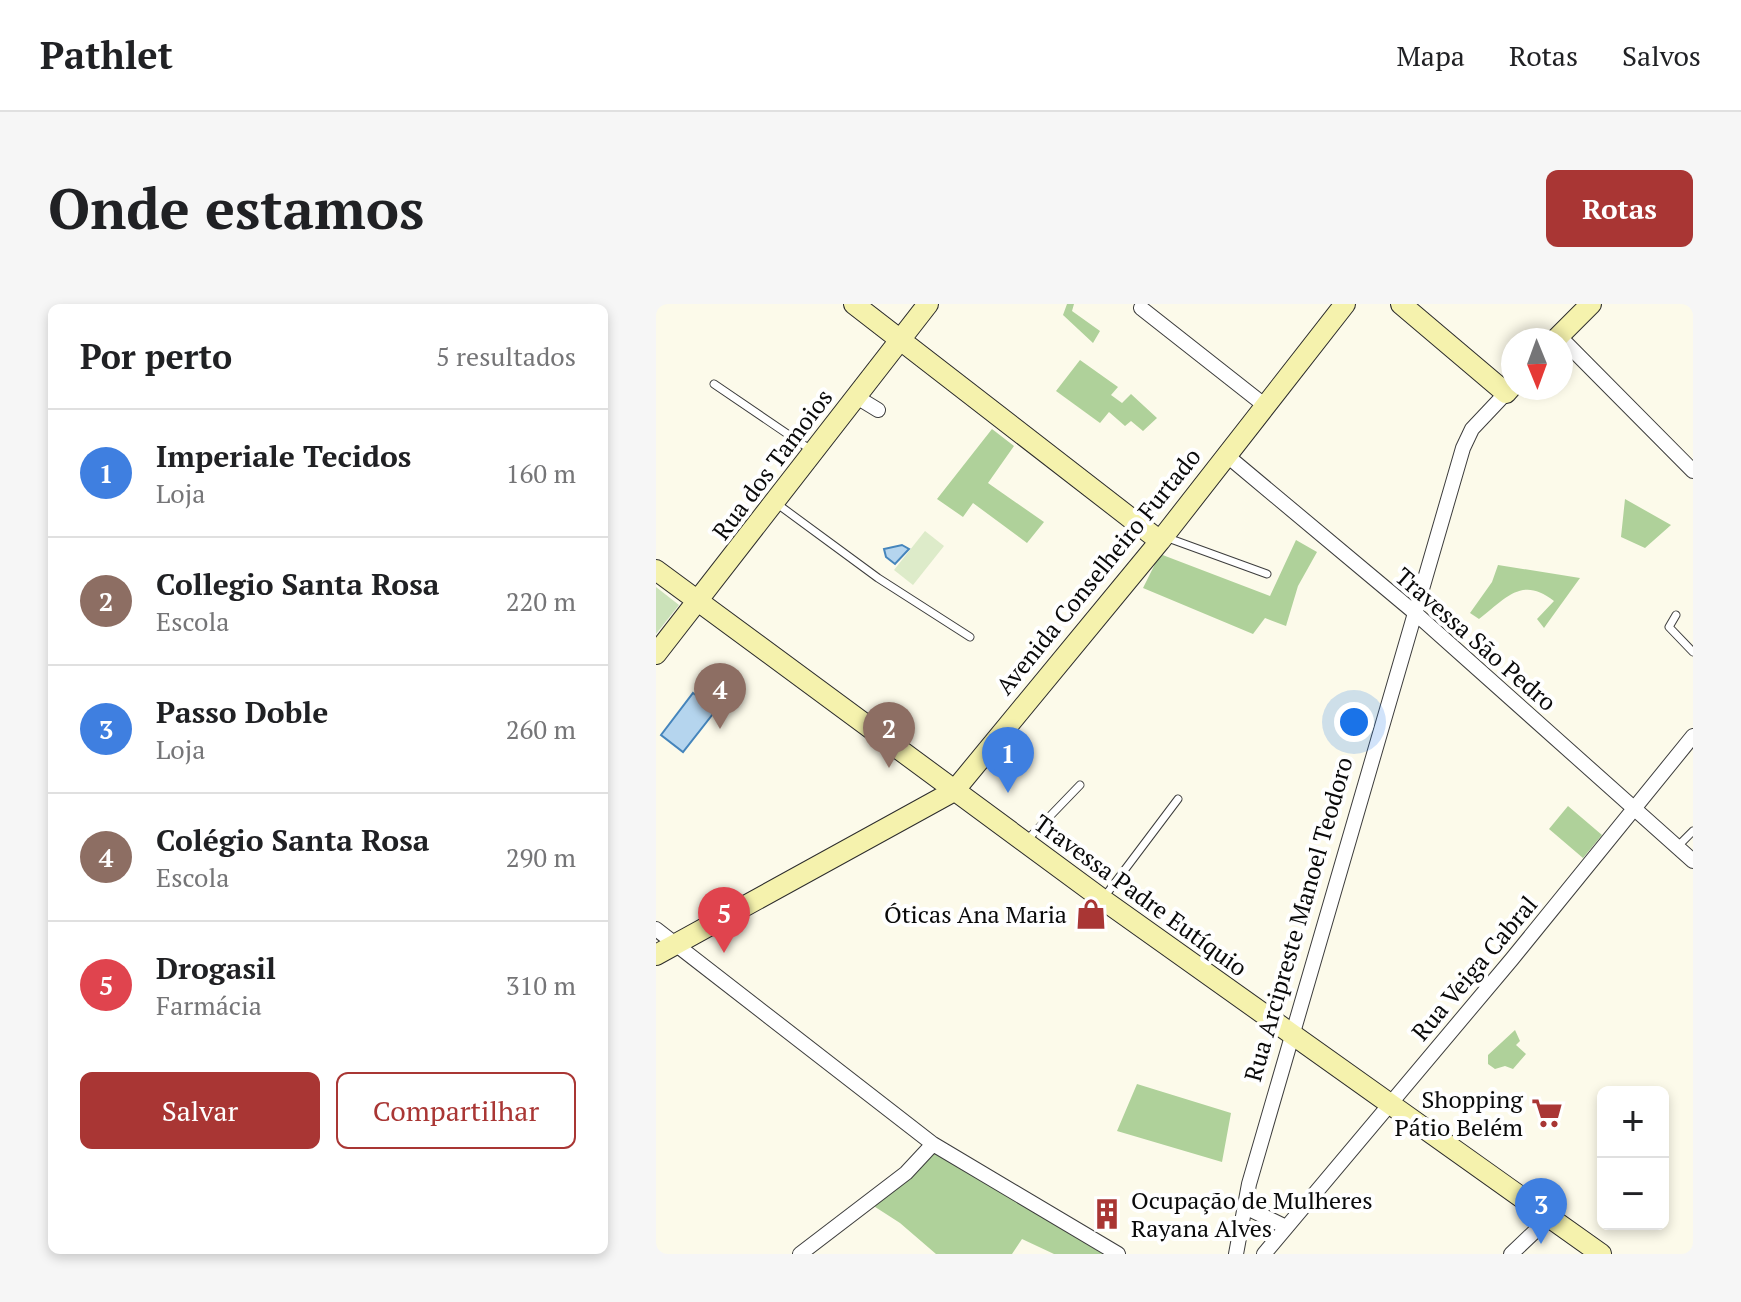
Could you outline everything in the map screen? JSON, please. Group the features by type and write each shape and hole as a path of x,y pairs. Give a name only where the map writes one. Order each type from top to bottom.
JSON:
{"main road":[{"path":"854,304 1162,539"},
{"name":"Rua dos Tamoios","path":"656,654 928,304"},
{"name":"Avenida Conselheiro Furtado","path":"656,955 954,791 1162,539 1263,404 1345,304"},
{"path":"1401,304 1501,383"},
{"path":"1567,328 1591,304"},
{"name":"Travessa Padre Eutíquio","path":"656,570 1291,1036 1601,1254"}],"street":[{"path":"1141,308 1263,404"},
{"path":"1573,354 1693,471"},
{"path":"855,396 878,410"},
{"name":"Rua Arcipreste Manoel Teodoro","path":"1236,1254 1245,1207 1291,1036 1463,448 1472,429 1501,398"},
{"name":"Travessa São Pedro","path":"1225,454 1414,612 1693,861"},
{"name":"Rua Veiga Cabral","path":"1264,1254 1512,959 1693,736"},
{"path":"656,929 933,1144 1118,1254"},
{"path":"805,1253 906,1173 933,1144"},
{"path":"1245,1207 1286,1227"},
{"path":"1511,1254 1550,1217"}],"lane":[{"path":"714,384 813,451"},
{"path":"776,503 878,578 970,637"},
{"path":"1162,539 1267,574"},
{"path":"1676,615 1669,627 1693,652"},
{"path":"1025,843 1080,785"},
{"path":"1102,899 1178,799"},
{"path":"1678,847 1693,831"}],"green space":[{"path":"1067,304 1074,304 1072,311 1100,331 1093,343 1063,315"},
{"path":"1080,360 1118,387 1111,395 1122,403 1131,394 1157,418 1143,431 1131,421 1125,426 1109,412 1100,423 1056,391"},
{"path":"992,429 1014,446 988,483 1044,522 1027,543 973,503 963,517 937,499"},
{"path":"1625,499 1671,525 1645,548 1621,537"},
{"path":"925,531 944,546 913,585 894,570"},
{"path":"1296,540 1317,552 1298,586 1286,626 1265,618 1253,634 1143,588 1160,554 1270,596"},
{"path":"1498,565 1580,578 1544,628 1537,619 1554,601 1532,590 1514,593 1479,619 1470,613 1492,582"},
{"path":"656,587 679,605 656,634"},
{"path":"1568,806 1602,835 1583,858 1549,829"},
{"path":"1515,1030 1520,1041 1516,1045 1526,1054 1513,1069 1505,1066 1495,1069 1488,1064 1488,1055"},
{"path":"1137,1084 1231,1113 1222,1162 1117,1131"},
{"path":"935,1152 1103,1254 1054,1254 1022,1239 1012,1254 936,1254 900,1223 869,1203"}],"water":[{"path":"902,545 909,549 895,564 886,557 884,549"},
{"path":"693,693 716,710 683,752 661,735"}],"place":[{"name":"Colégio Santa Rosa","path":"720,729"},
{"name":"Collegio Santa Rosa","path":"889,768"},
{"name":"Imperiale Tecidos","path":"1008,793"},
{"name":"Óticas Ana Maria","path":"1091,914"},
{"name":"Drogasil","path":"724,953"},
{"name":"Shopping Pátio Belém","path":"1547,1113"},
{"name":"Ocupação de Mulheres Rayana Alves","path":"1107,1214"},
{"name":"Passo Doble","path":"1541,1244"}]}
